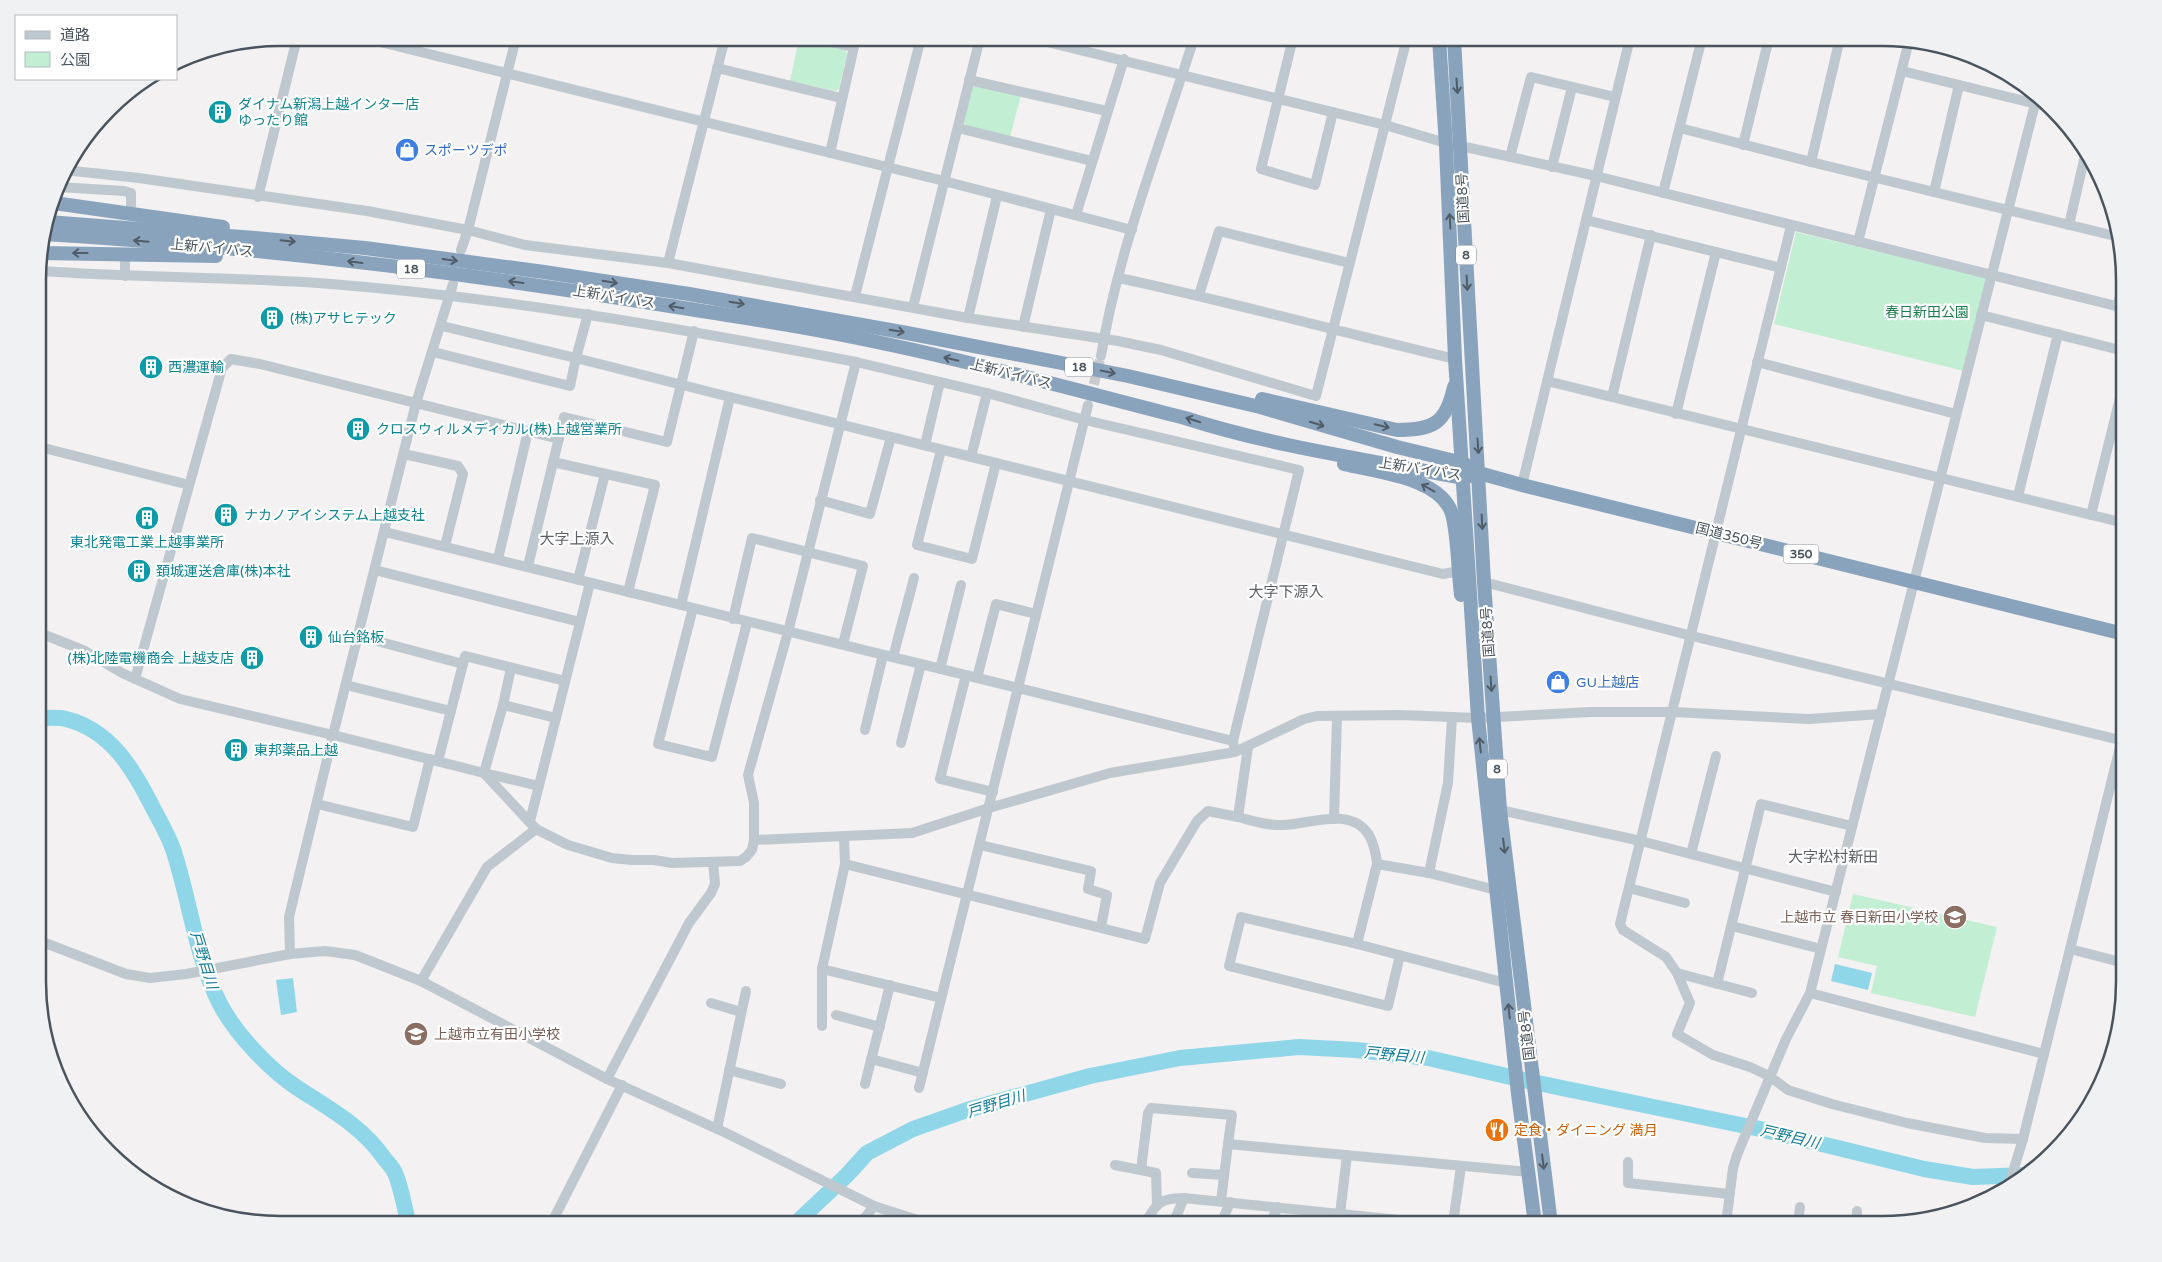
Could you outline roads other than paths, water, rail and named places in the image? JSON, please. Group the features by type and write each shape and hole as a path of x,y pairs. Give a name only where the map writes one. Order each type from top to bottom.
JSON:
{"highway":[{"name":"国道8号","path":"1440,46 1446,142 1455,359 1463,463 1464,622 1474,664 1514,1060 1534,1216"},
{"name":"国道8号","path":"1455,46 1484,582 1500,810 1550,1216"},
{"path":"59,204 219,226 255,238"},
{"name":"上新バイパス","path":"54,222 255,238 393,252 689,294 907,333 1128,376 1260,407 1397,448 1463,463 1479,473"},
{"name":"上新バイパス","path":"51,234 322,258 542,286 776,323 890,344 1176,415 1226,431 1463,478 1479,473"},
{"path":"48,253 322,258"},
{"path":"1128,376 1265,399 1397,430 1416,430 1438,422 1446,413 1456,375"},
{"path":"1226,431 1295,453 1412,480 1434,490 1447,503 1452,514 1463,570"},
{"name":"国道350号","path":"1479,473 2116,632"}],"street":[{"path":"258,197 295,46"},
{"path":"396,46 944,181 1132,230"},
{"path":"461,250 468,230 514,46"},
{"path":"668,263 723,46"},
{"path":"830,153 854,46"},
{"path":"855,296 919,46"},
{"path":"913,307 978,46"},
{"path":"1076,46 1124,60 1446,142"},
{"path":"1102,356 1104,340 1132,230 1191,46"},
{"path":"1291,46 1261,169 1315,185 1333,112"},
{"path":"73,171 140,178 367,212 468,230 525,245 668,263 968,318 1161,350 1316,396 1331,330 1405,46"},
{"path":"1522,485 1628,46"},
{"path":"1663,193 1700,46"},
{"path":"1743,145 1767,46"},
{"path":"1811,162 1838,46"},
{"path":"1858,242 1907,48"},
{"path":"1076,215 1124,60"},
{"path":"717,68 841,98"},
{"path":"1902,71 1959,85 2029,99"},
{"path":"1510,157 1531,76 1615,97"},
{"path":"969,80 1108,111"},
{"path":"1934,192 1959,85"},
{"path":"1552,167 1572,87"},
{"path":"1727,1216 1733,1168 1737,1155 1759,1098 1786,1039 1810,994 2035,103"},
{"path":"958,128 1092,161"},
{"path":"1680,128 2111,235"},
{"path":"1461,146 1596,176 2116,306"},
{"path":"2069,225 2083,162"},
{"path":"66,187 124,190 131,193 131,206"},
{"path":"968,318 997,196"},
{"path":"1023,327 1051,208"},
{"path":"1586,220 1781,268"},
{"path":"1791,226 1620,924 1623,930 1666,957 1677,973 1690,1003 1677,1034 1713,1055 1750,1067 1769,1076 1788,1090 1832,1104 1898,1121 1985,1138 2022,1139"},
{"path":"1199,295 1219,231 1349,263"},
{"path":"1612,397 1651,235"},
{"path":"1676,414 1716,252"},
{"path":"125,263 125,276"},
{"path":"47,272 304,282 451,296 588,314 694,331 856,362 987,393 1085,420 1299,470 1234,747"},
{"path":"1119,278 1199,295 1331,330 1455,359"},
{"path":"290,954 289,917 333,734 416,404 454,284"},
{"path":"433,352 570,386 588,314"},
{"path":"1981,315 2116,348"},
{"path":"442,326 1069,482 1284,533 1443,574 1463,570"},
{"path":"528,566 564,417 667,442 694,331"},
{"path":"2018,496 2058,334"},
{"path":"136,679 222,368 231,359 260,364 559,439"},
{"path":"484,773 533,825 568,845 612,858 654,860 672,864 740,861 746,857 752,850 754,840 754,804 748,775 788,632 856,362"},
{"path":"1757,362 1956,414"},
{"path":"1547,381 2116,521"},
{"path":"925,445 940,382"},
{"path":"971,457 987,393"},
{"path":"681,605 730,397"},
{"path":"919,1088 1088,405"},
{"path":"2091,515 2116,414"},
{"path":"498,559 528,431"},
{"path":"820,500 870,514 891,437"},
{"path":"46,449 189,485"},
{"path":"941,450 917,544 972,559 996,463"},
{"path":"404,454 458,466 463,474 445,546"},
{"path":"553,462 655,486 628,592"},
{"path":"578,580 605,474"},
{"path":"385,532 1018,688 1234,747"},
{"path":"733,619 752,538 863,566 843,644"},
{"path":"375,570 580,622"},
{"path":"865,730 914,578"},
{"path":"1484,582 1692,636 2116,735"},
{"path":"421,981 487,867 533,825 539,786 590,583"},
{"path":"940,669 961,585"},
{"path":"977,678 996,604 1036,614"},
{"path":"693,608 658,744 712,757 747,622"},
{"path":"46,635 85,651 136,679 180,699 333,734 539,786"},
{"path":"358,636 463,664"},
{"path":"317,804 413,827 451,712 465,656 565,681"},
{"path":"901,743 921,664"},
{"path":"484,773 511,668"},
{"path":"966,675 940,779 993,792"},
{"path":"346,685 451,712"},
{"path":"503,705 556,718"},
{"path":"754,840 912,833 989,808 1110,773 1234,747 1248,747 1304,719 1337,716 1400,715 1493,718 1590,712 1673,712 1809,719 1881,714"},
{"path":"1334,819 1337,716"},
{"path":"1429,874 1448,783 1452,718"},
{"path":"1238,817 1248,747"},
{"path":"1691,854 1716,756"},
{"path":"2011,1176 2116,765"},
{"path":"1717,984 1761,804 1852,826"},
{"path":"1500,810 1641,841 1836,892"},
{"path":"845,864 968,893 1145,939 1160,882 1197,821 1208,812 1274,825 1348,819 1361,824 1374,845 1376,864 1357,944"},
{"path":"822,1026 822,969 845,864 844,837"},
{"path":"980,845 1091,871 1088,889 1107,896 1101,927"},
{"path":"607,1079 689,923 711,893 715,884 714,862"},
{"path":"1376,864 1496,890"},
{"path":"1629,888 1685,902"},
{"path":"1400,955 1388,1006 1229,966 1241,917 1357,944 1400,955 1506,983"},
{"path":"1732,926 1821,949"},
{"path":"46,943 126,974 150,978 186,974 290,954 325,951 355,955 421,981 607,1079 717,1129 874,1206 905,1216"},
{"path":"2070,949 2116,961"},
{"path":"822,969 941,998"},
{"path":"1677,973 1752,993"},
{"path":"865,1084 890,985"},
{"path":"717,1129 746,990"},
{"path":"1810,994 2044,1054"},
{"path":"711,1003 741,1012"},
{"path":"836,1015 880,1027"},
{"path":"871,1059 923,1073"},
{"path":"729,1070 781,1084"},
{"path":"555,1216 622,1086"},
{"path":"1141,1170 1148,1113 1151,1108 1232,1114 1224,1175 1225,1202 1222,1216"},
{"path":"1228,1144 1528,1172"},
{"path":"1340,1214 1347,1155"},
{"path":"1628,1162 1628,1183 1729,1194"},
{"path":"1115,1165 1156,1174 1157,1205"},
{"path":"1454,1216 1461,1166"},
{"path":"1192,1172 1224,1175"},
{"path":"1150,1216 1157,1205 1171,1198 1184,1198 1350,1216"},
{"path":"1177,1216 1184,1198"},
{"path":"866,1216 874,1206"},
{"path":"1274,1216 1278,1207"},
{"path":"1799,1216 1800,1208"},
{"path":"1857,1216 1858,1210"}],"water":[{"path":"1835,964 1872,973 1868,990 1831,981"},
{"path":"293,978 297,1012 281,1015 276,980"}],"waterway":[{"name":"戸野目川","path":"46,718 63,718 82,724 96,732 119,753 129,766 146,794 171,844 204,966 226,1015 253,1050 275,1071 344,1118 375,1146 395,1173 407,1216"},
{"name":"戸野目川","path":"803,1216 847,1175 867,1153 913,1129 967,1110 1090,1076 1180,1058 1299,1047 1356,1050 1428,1058 1528,1081 1760,1129 1924,1169 1973,1177 2013,1176"}],"tunnel":[{"path":"1090,399 1101,356"}],"place":[{"name":"ダイナム新潟上越インター店 ゆったり館","path":"220,112"},
{"name":"スポーツデポ","path":"407,150"},
{"name":"(株)アサヒテック","path":"272,318"},
{"name":"西濃運輸","path":"151,367"},
{"name":"クロスウィルメディカル(株)上越営業所","path":"358,429"},
{"name":"ナカノアイシステム上越支社","path":"226,515"},
{"name":"東北発電工業上越事業所","path":"147,518"},
{"name":"頚城運送倉庫(株)本社","path":"139,571"},
{"name":"仙台銘板","path":"311,637"},
{"name":"(株)北陸電機商会 上越支店","path":"252,658"},
{"name":"GU上越店","path":"1558,682"},
{"name":"東邦薬品上越","path":"236,750"},
{"name":"上越市立 春日新田小学校","path":"1955,917"},
{"name":"上越市立有田小学校","path":"416,1034"},
{"name":"定食・ダイニング 満月","path":"1497,1130"}],"district":[{"name":"大字上源入","path":"577,539"},
{"name":"大字下源入","path":"1286,592"},
{"name":"大字松村新田","path":"1833,857"}],"park label":[{"name":"春日新田公園","path":"1927,312"}]}
